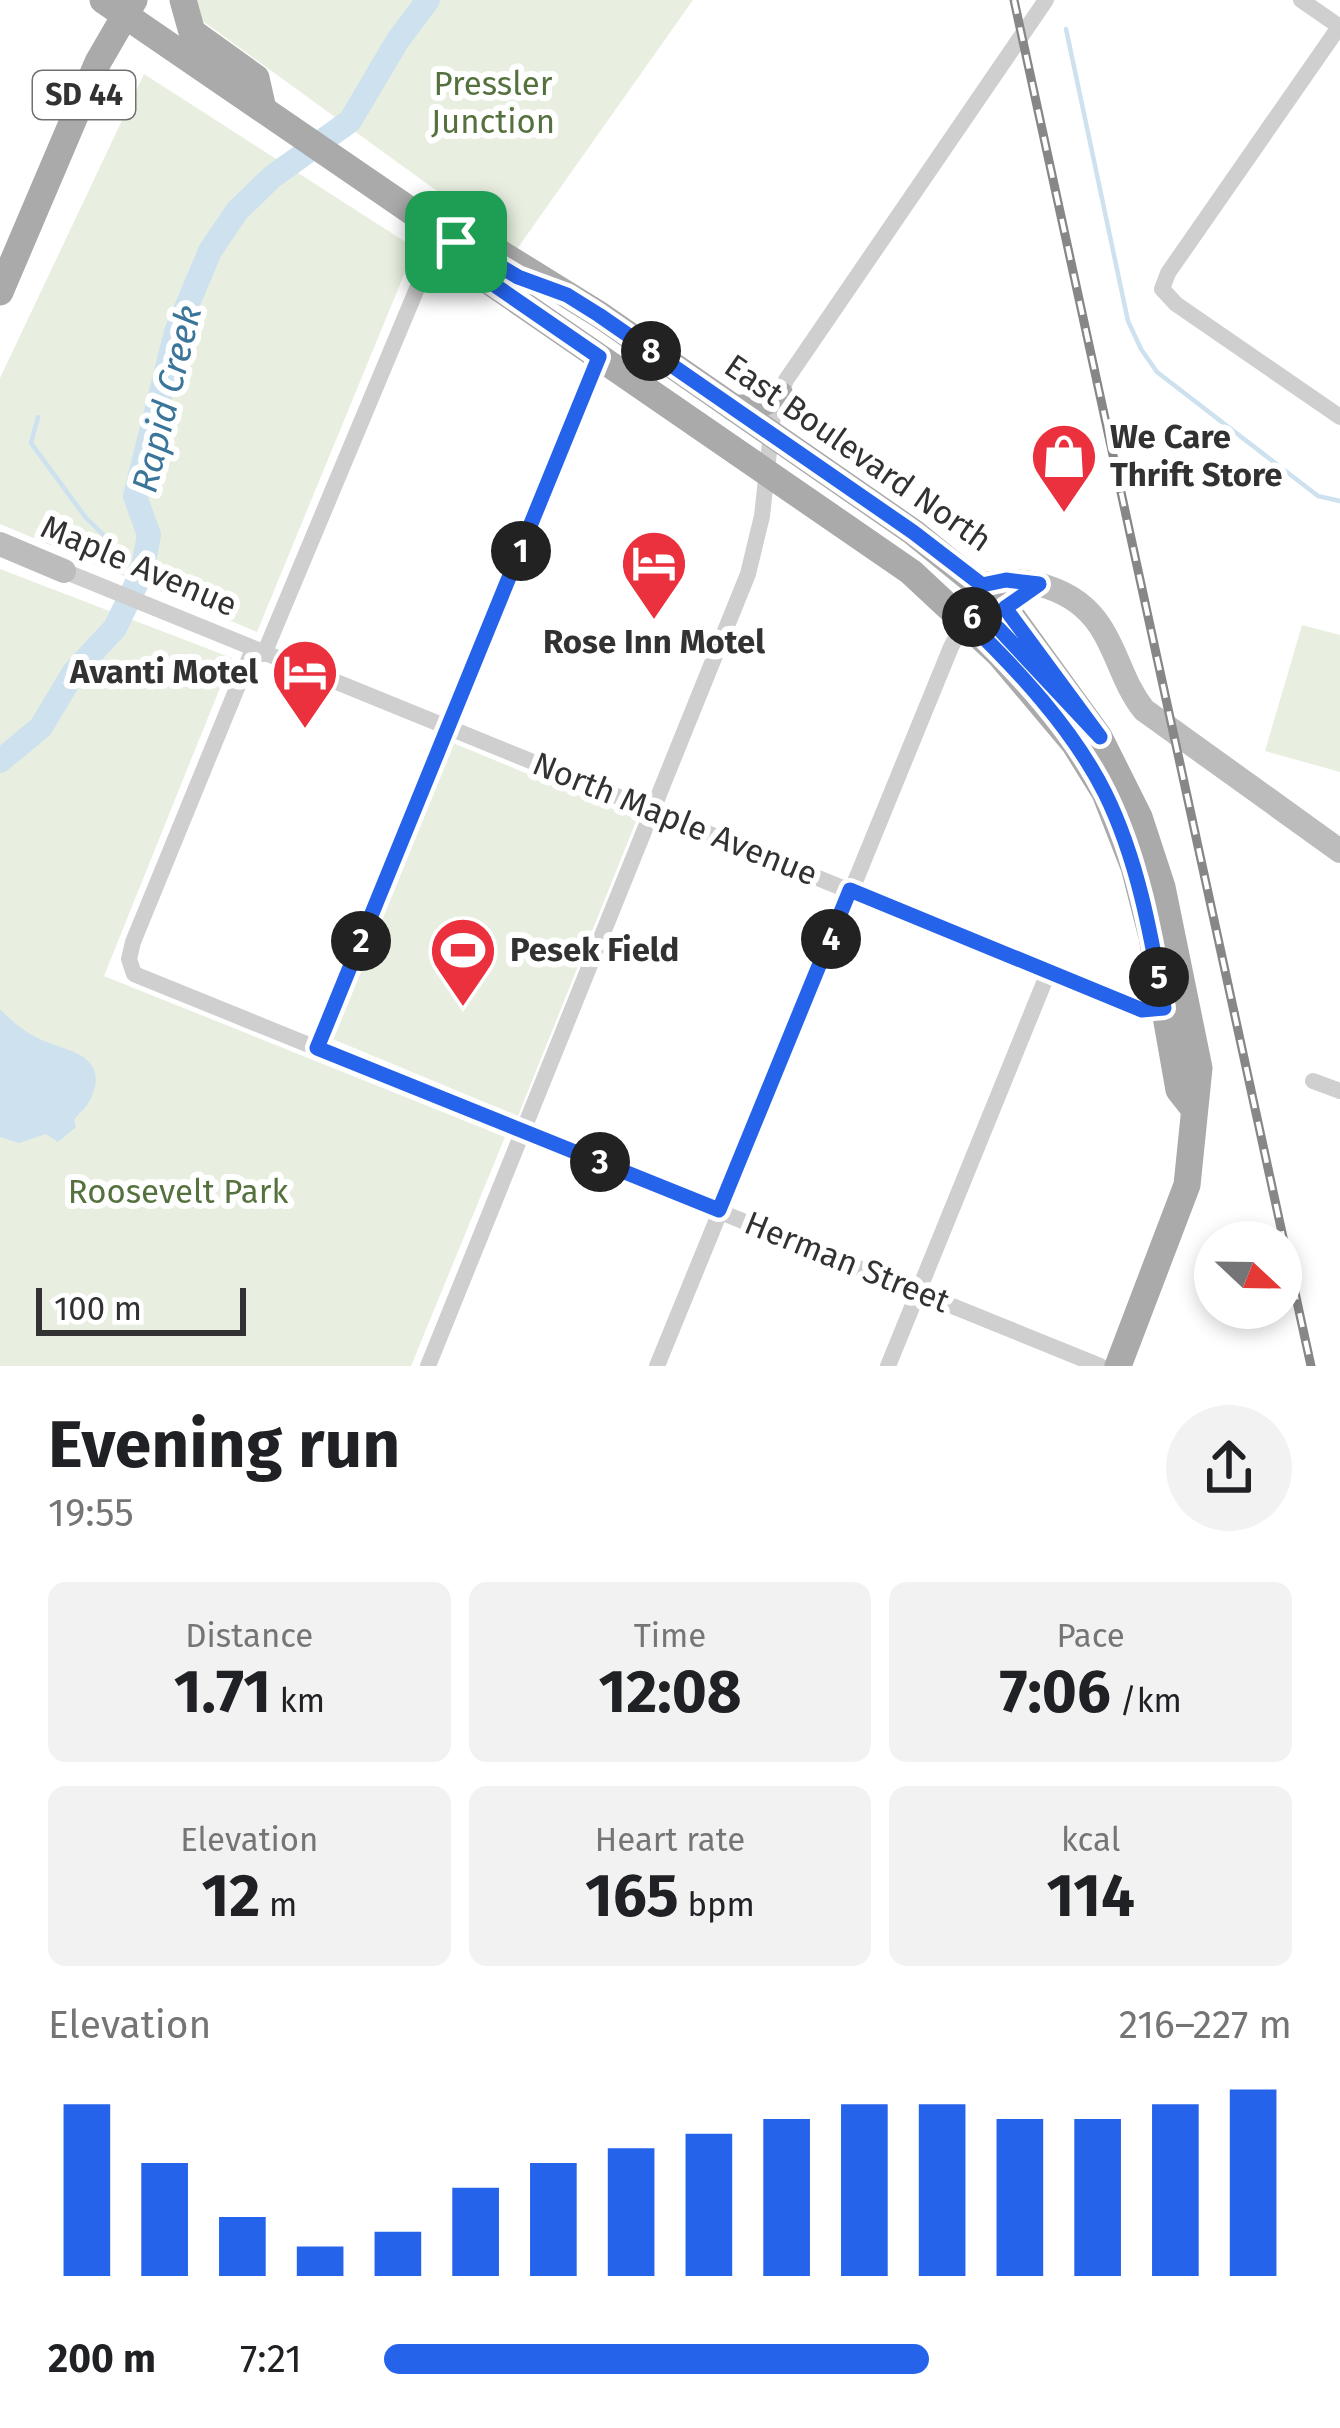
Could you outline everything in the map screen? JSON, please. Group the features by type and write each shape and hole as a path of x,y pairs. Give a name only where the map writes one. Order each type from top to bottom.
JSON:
{"main road":[{"path":"183,0 192,32 256,78 262,109"},
{"name":"East Boulevard North","path":"121,5 446,240 470,248 518,277 567,295 873,504 982,585 1005,608 1100,737"},
{"name":"SD 44","path":"0,292 121,5"},
{"name":"East Boulevard North","path":"445,235 451,255 910,572 966,620"},
{"path":"537,314 621,350 749,438 771,434"},
{"path":"734,408 752,408 779,395"},
{"path":"769,475 780,465 787,466 816,487 873,504"},
{"path":"808,501 875,524 975,604 987,611 1005,608"},
{"path":"966,620 980,619 999,629 1100,737 1139,817 1162,887 1189,1007 1199,1068 1187,1185 1118,1366"},
{"path":"966,620 1074,743 1105,793 1134,867 1179,1090 1196,1100"}],"street":[{"path":"428,1366 748,574 769,475 779,395 814,336 1046,0"},
{"path":"1301,0 1340,27 1162,289 1176,304 1340,417"},
{"path":"259,651 421,279 445,235"},
{"path":"317,1048 599,357"},
{"name":"Maple Avenue","path":"0,544 259,651"},
{"name":"East Boulevard North","path":"982,585 1006,580 1039,584"},
{"path":"1005,608 1039,584 1068,596 1091,615 1127,687 1156,721 1340,851"},
{"path":"657,1366 850,890 966,620"},
{"name":"North Maple Avenue","path":"259,651 1048,973 1142,1010 1164,1008"},
{"name":"Herman Street","path":"259,651 133,942 131,967 141,980 1100,1366"},
{"path":"945,665 974,651 1000,654"},
{"path":"888,1366 1048,973"},
{"path":"1313,1081 1340,1091"}],"green space":[{"name":"Pressler Junction","path":"196,0 693,0 517,249 200,19"},
{"path":"144,74 415,248 257,632 0,524 0,378"},
{"name":"Roosevelt Park","path":"0,569 232,658 104,976 505,1137 411,1366 0,1366"},
{"path":"1302,625 1340,635 1340,772 1265,751"},
{"path":"453,743 637,819 518,1116 330,1038"}],"water":[{"path":"0,1009 27,1032 92,1065 95,1085 91,1098 74,1120 76,1127 58,1142 46,1134 19,1143 0,1137"}],"waterway":[{"name":"Rapid Creek","path":"0,761 41,727 74,672 115,628 142,572 149,535 135,496 176,332 210,251 237,211 272,177 350,121 428,0"},
{"path":"1066,29 1128,321 1141,349 1157,372 1318,496 1340,501"},
{"path":"38,417 31,443 139,579"}],"railway":[{"path":"1014,0 1311,1366"}],"place":[{"name":"We Care Thrift Store","path":"1064,515"},
{"name":"Rose Inn Motel","path":"654,622"},
{"name":"Avanti Motel","path":"305,731"},
{"name":"Pesek Field","path":"463,1009"}],"route":[{"path":"456,242 599,315 982,585 1006,580 1039,584 1005,608 1100,737 992,622 966,620 1074,743 1105,793 1134,867 1164,1008 1142,1010 850,890 719,1210 317,1048 599,357 440,243 456,242"}]}
